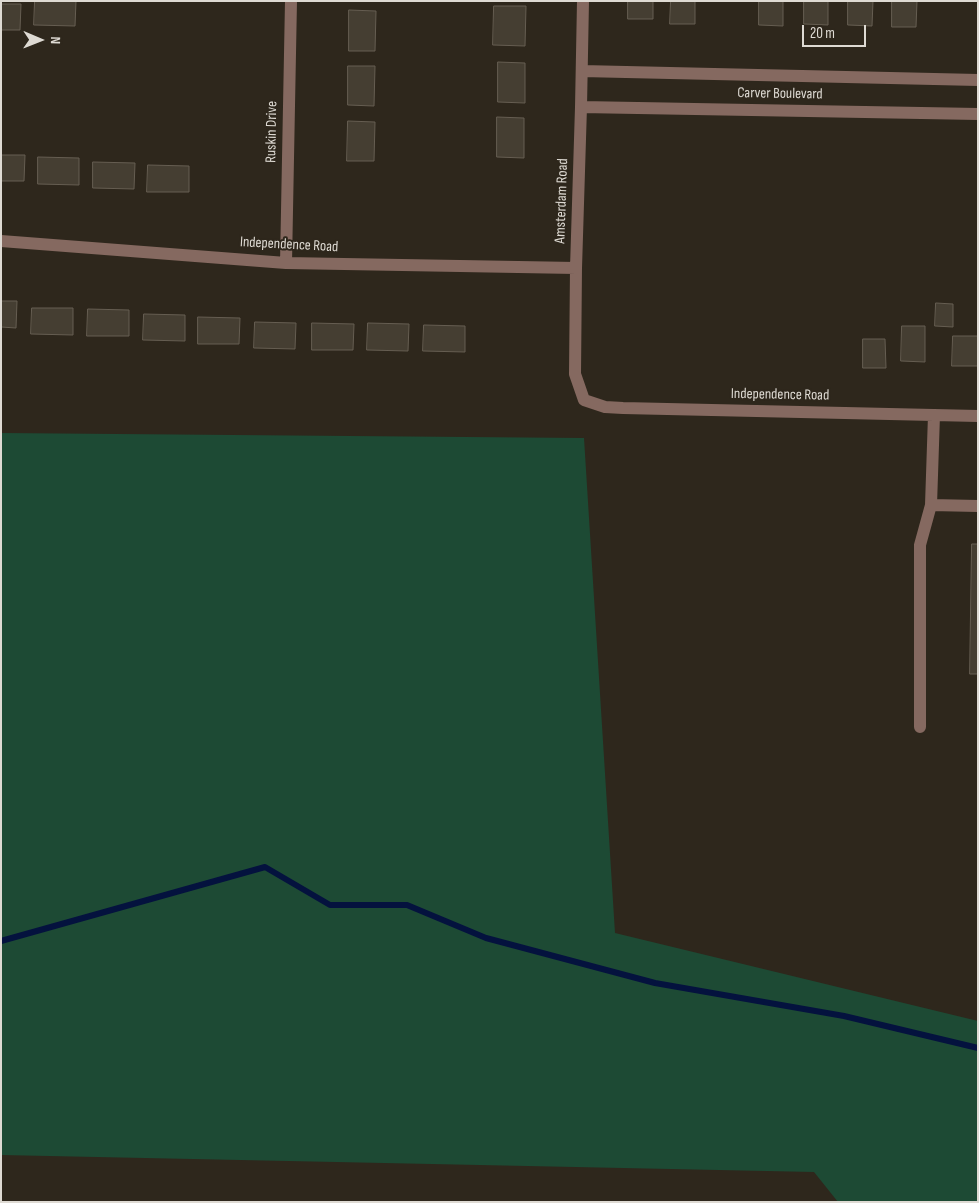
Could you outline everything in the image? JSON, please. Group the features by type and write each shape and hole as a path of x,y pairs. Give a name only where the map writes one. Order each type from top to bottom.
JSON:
{"street":[{"name":"Ruskin Drive","path":"286,263 291,1"},
{"name":"Amsterdam Road","path":"583,1 575,374 584,400"},
{"name":"Carver Boulevard","path":"582,72 978,80"},
{"name":"Carver Boulevard","path":"581,107 978,114"},
{"name":"Independence Road","path":"1,241 286,263 576,268"},
{"name":"Independence Road","path":"584,400 605,407 622,408 978,416"},
{"path":"920,727 920,545 931,505 934,415"},
{"path":"931,505 978,506"}],"green space":[{"path":"1,433 584,438 615,933 978,1021 978,1202 838,1202 814,1172 1,1155"}],"building":[{"path":"35,1 76,1 75,26 34,25"},
{"path":"628,1 653,1 653,19 628,19"},
{"path":"671,1 695,1 695,24 670,24"},
{"path":"759,1 783,1 783,26 759,25"},
{"path":"804,1 828,1 828,25 804,24"},
{"path":"848,1 873,1 872,26 848,25"},
{"path":"892,1 917,1 916,27 892,27"},
{"path":"1,4 21,4 20,30 1,30"},
{"path":"494,6 526,6 525,46 493,45"},
{"path":"349,10 376,11 375,51 349,51"},
{"path":"498,62 525,63 525,103 498,102"},
{"path":"348,66 375,66 374,106 348,105"},
{"path":"497,117 524,118 524,158 497,157"},
{"path":"348,121 375,122 374,161 347,161"},
{"path":"1,155 25,155 24,181 1,181"},
{"path":"38,157 79,158 79,185 38,184"},
{"path":"93,162 135,163 134,189 93,188"},
{"path":"148,165 189,166 189,192 147,192"},
{"path":"1,301 17,301 16,328 1,327"},
{"path":"936,303 953,304 953,327 935,326"},
{"path":"32,308 73,308 73,335 31,334"},
{"path":"88,309 129,310 129,336 87,336"},
{"path":"144,314 185,315 185,341 143,340"},
{"path":"198,317 240,318 239,344 198,344"},
{"path":"255,322 296,323 295,349 254,348"},
{"path":"312,323 354,324 353,350 312,350"},
{"path":"368,323 409,324 408,351 367,350"},
{"path":"424,325 465,326 465,352 423,351"},
{"path":"902,326 925,326 925,362 901,361"},
{"path":"953,336 978,336 978,366 952,366"},
{"path":"863,339 885,339 886,368 863,368"},
{"path":"972,544 978,544 978,674 970,674"}],"waterway":[{"path":"1,941 265,867 330,905 407,905 486,938 655,983 844,1016 978,1048"}]}
